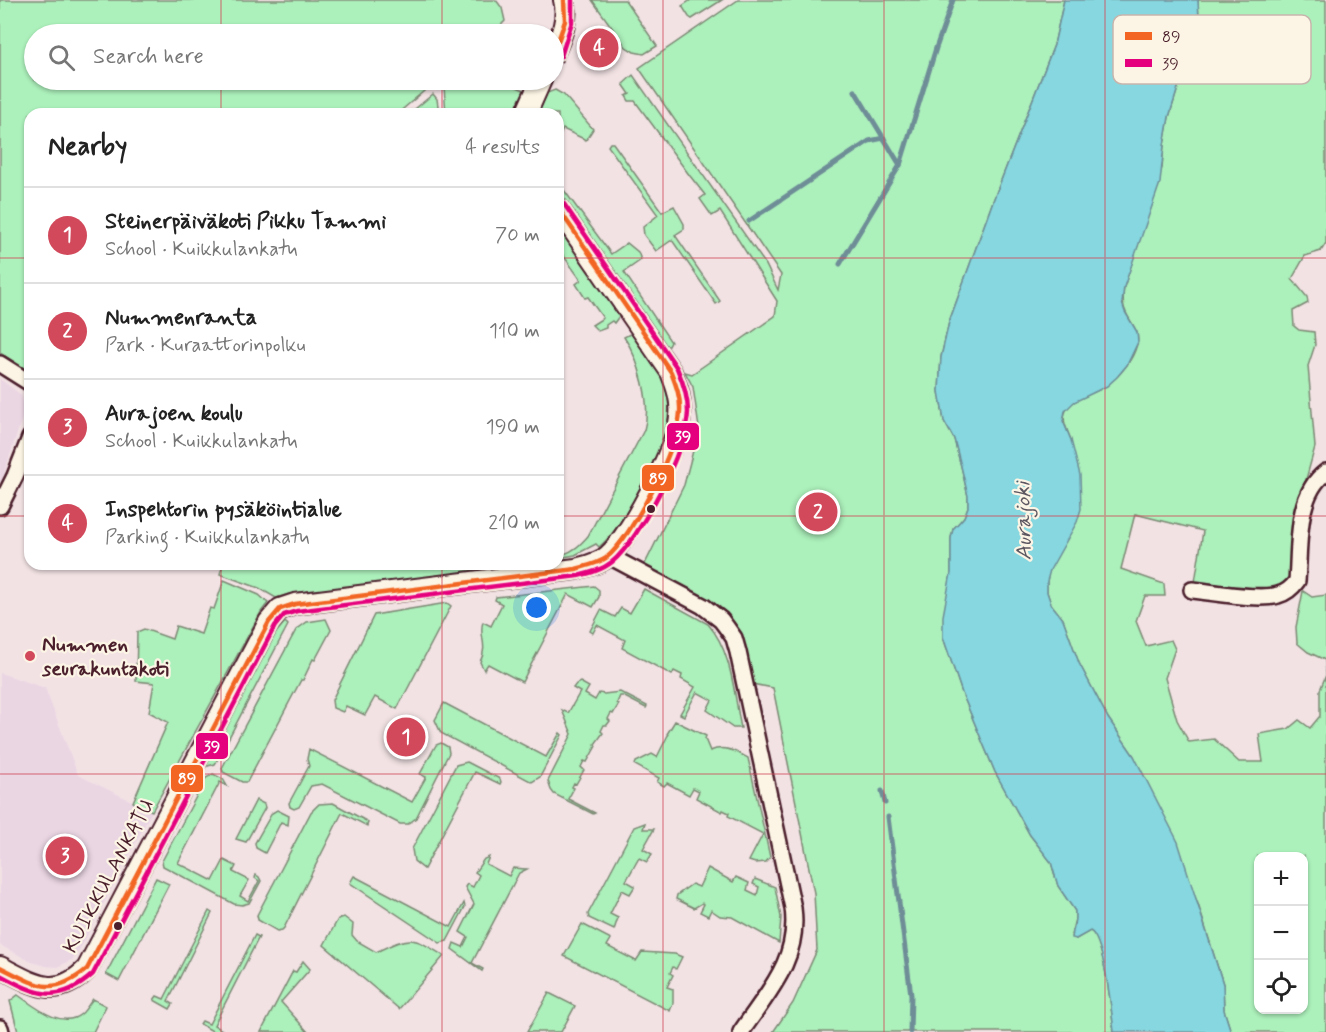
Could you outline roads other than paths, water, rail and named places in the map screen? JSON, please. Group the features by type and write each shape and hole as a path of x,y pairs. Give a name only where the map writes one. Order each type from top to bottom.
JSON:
{"street":[{"path":"564,0 566,19 564,26"},
{"path":"529,108 537,90"},
{"name":"KUIKKULANKATU","path":"0,967 37,986 48,988 63,987 87,969 269,622 280,609 295,604 589,566 609,556 634,523 673,445 680,416 680,401 671,372 564,217"},
{"path":"0,364 24,379"},
{"path":"0,506 24,453"},
{"path":"1192,590 1262,597 1277,596 1292,588 1297,581 1302,511 1316,479 1326,472"},
{"path":"609,556 703,606 721,620 734,638 738,652 793,908 795,932 789,957 741,1032"},
{"path":"0,1028 1,1032"}],"water":[{"name":"Aurajoki","path":"1064,0 1198,0 1199,15 1113,15 1113,84 1179,84 1169,117 1160,183 1124,287 1122,303 1137,332 1138,342 1127,365 1117,377 1107,386 1074,402 1065,411 1063,421 1071,440 1080,475 1081,509 1077,522 1050,570 1047,592 1051,604 1063,619 1079,663 1108,718 1134,756 1178,842 1223,984 1224,1010 1231,1032 1114,1032 1103,961 1095,936 1090,931 1076,939 1072,938 1075,911 1058,886 1051,862 1030,835 995,772 962,693 943,637 943,616 951,573 951,538 953,529 964,517 968,507 968,496 954,439 944,421 939,391 941,357 949,322 1054,45"}],"waterway":[{"path":"840,264 900,165 953,0"},
{"path":"855,91 900,165"},
{"path":"749,221 869,141 884,138"},
{"path":"882,791 885,803"},
{"path":"888,817 911,995 910,1032"}],"place":[{"name":"Inspehtorin pysäköintialue","path":"599,48"},
{"name":"Nummenranta","path":"818,512"},
{"name":"Nummen seurakuntakoti","path":"30,656"},
{"name":"Steinerpäiväkoti Pikku Tammi","path":"406,737"},
{"name":"Aurajoen koulu","path":"65,856"}]}
